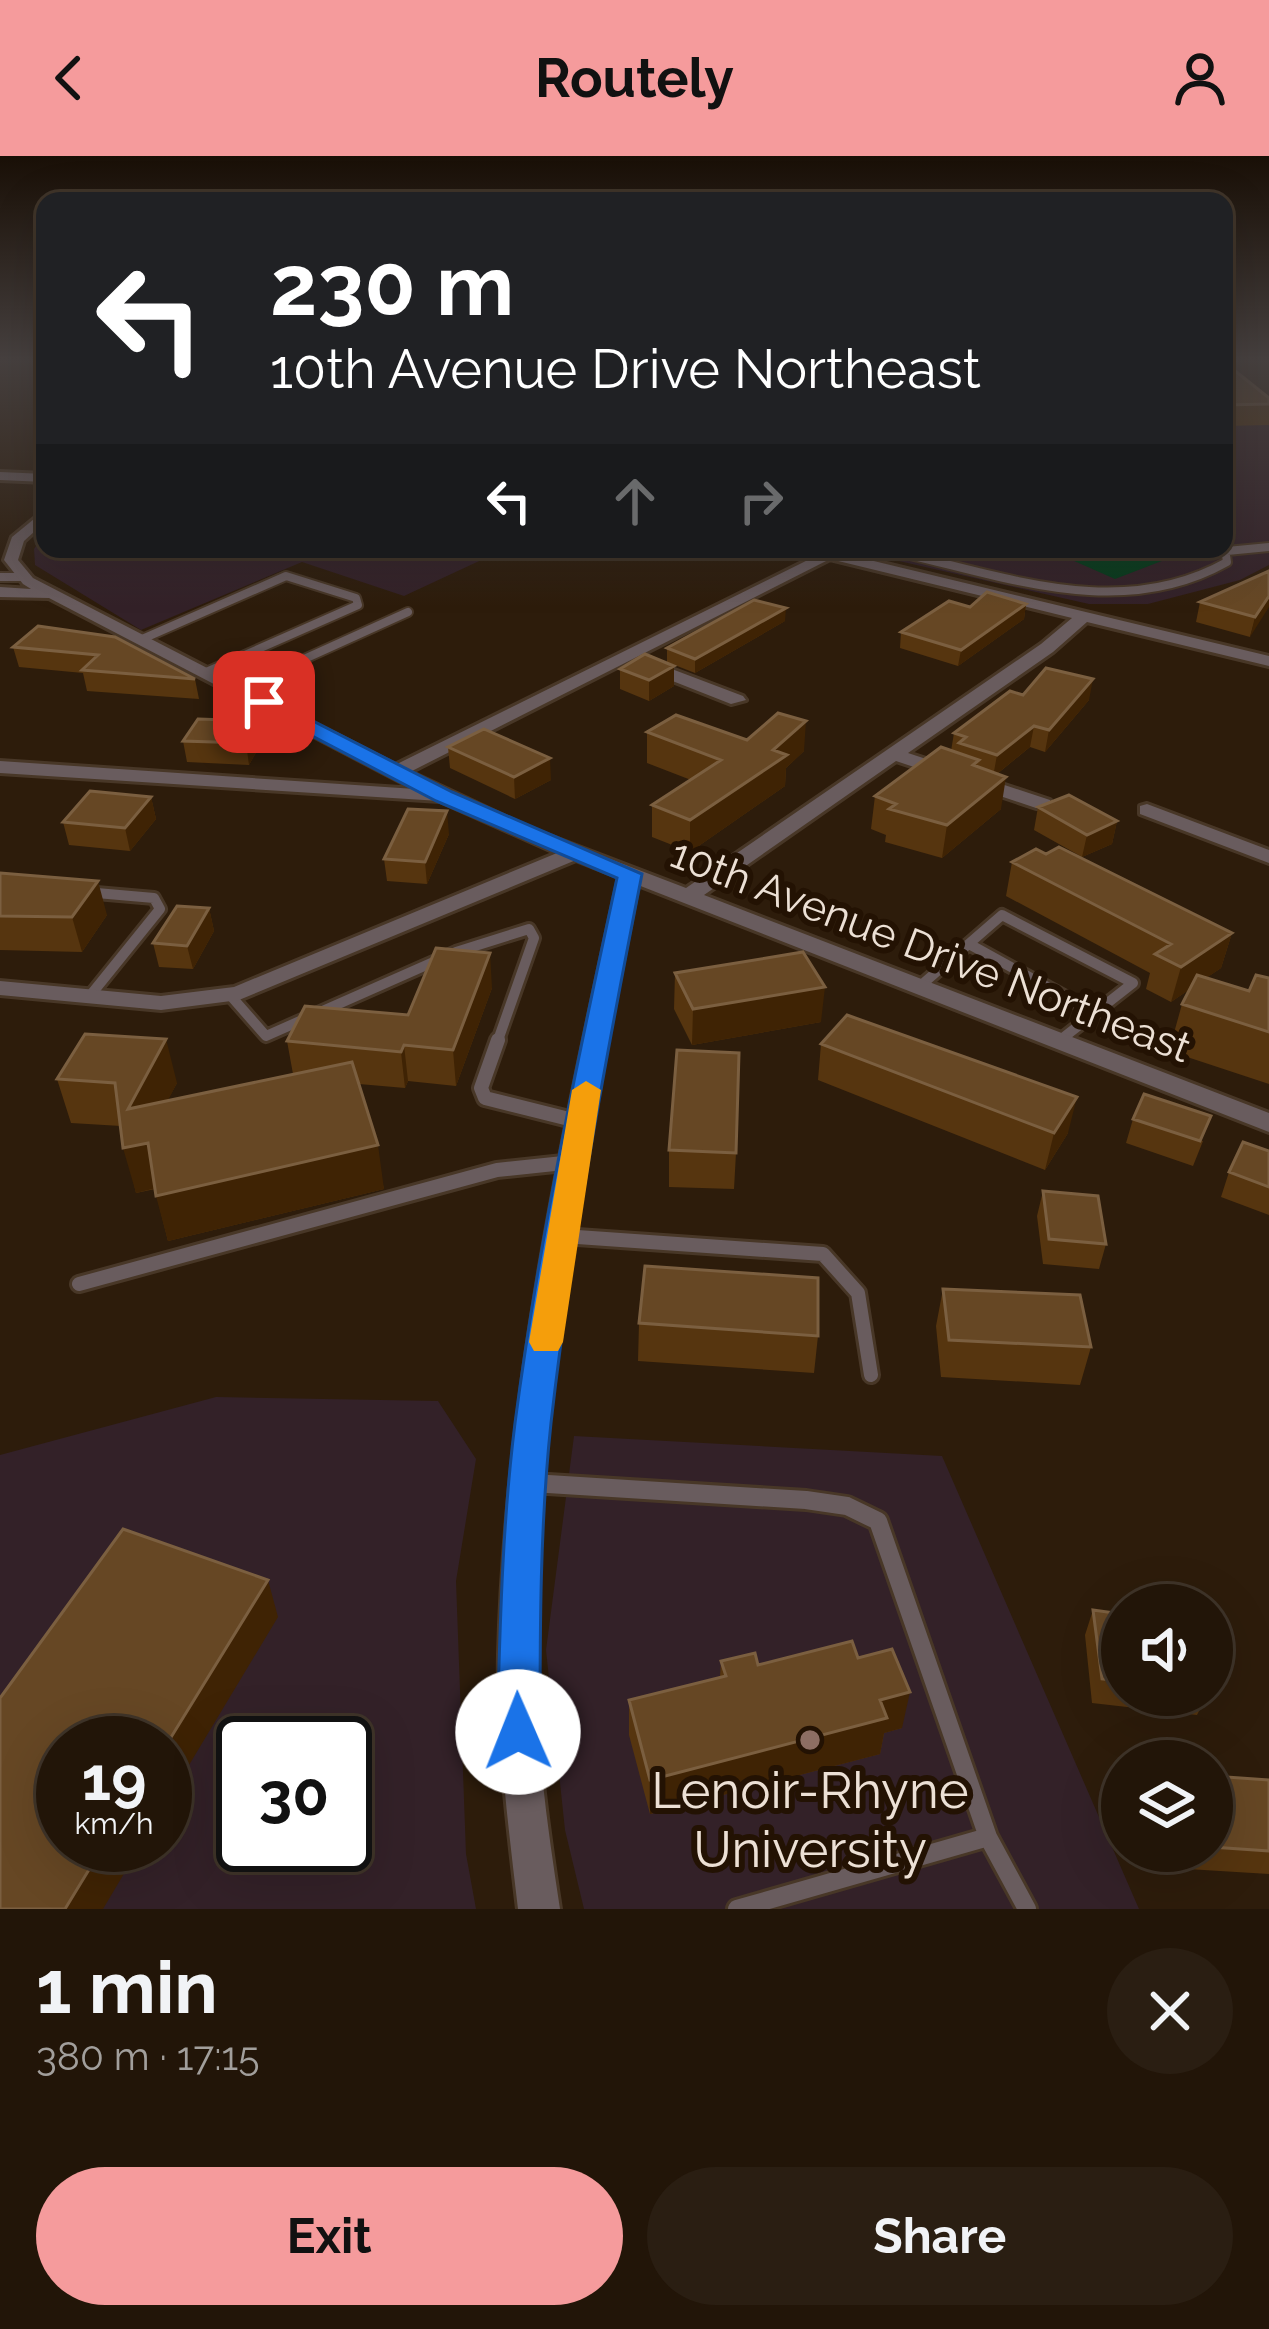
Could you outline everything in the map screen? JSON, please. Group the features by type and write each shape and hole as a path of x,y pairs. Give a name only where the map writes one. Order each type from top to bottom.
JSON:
{"street":[{"path":"0,476 36,478"},
{"path":"22,577 10,560 13,546 36,523"},
{"path":"395,772 821,558"},
{"path":"827,558 1269,661"},
{"name":"10th Avenue Drive Northeast","path":"22,577 444,797 575,853 1269,1123"},
{"path":"0,592 49,595"},
{"path":"688,897 1047,648 1082,618"},
{"path":"623,656 737,700"},
{"path":"891,753 1043,804"},
{"path":"0,767 444,797"},
{"path":"1148,810 1269,857"},
{"path":"0,988 160,1003 230,995 290,975 575,853"},
{"path":"539,1909 526,1842 518,1732 521,1572 533,1423 581,1122 630,874"}],"lane":[{"path":"1233,546 1269,547"},
{"path":"926,558 1078,590 1139,595 1187,586 1210,575 1227,558"},
{"path":"140,640 286,576 356,598 358,604 204,673"},
{"path":"0,577 22,577"},
{"path":"238,689 408,612"},
{"path":"66,891 154,898 160,909 89,997"},
{"path":"919,987 1002,915 1132,982 1091,1010 1059,1041"},
{"path":"230,995 266,1036 456,952 529,929 534,938 481,1088 484,1097 496,1103 581,1122"},
{"path":"969,944 1091,1010"},
{"path":"80,1284 497,1170 574,1162"},
{"path":"563,1236 823,1254 850,1273 865,1308 871,1375"},
{"path":"529,1483 806,1501 847,1506 878,1521 988,1837 1028,1909"},
{"path":"737,1909 988,1837"}],"shaded area":[{"path":"1233,443 1269,443 1269,565 1240,580 1148,604 1089,604 886,558 1233,558"},
{"path":"34,549 36,558 486,558 404,596 302,562 141,630 35,565"},
{"path":"216,1397 438,1401 476,1459 456,1581 466,1854 476,1909 0,1909 0,1455"},
{"name":"Lenoir-Rhyne University","path":"574,1436 942,1456 1101,1822 1101,1872 1123,1872 1139,1909 584,1909 565,1830 546,1650"}],"green space":[{"path":"1067,558 1168,558 1167,559 1115,579"}],"building":[{"path":"1269,571 1269,596 1255,617 1200,602"},
{"path":"987,592 1026,604 961,650 901,632 949,601 970,607"},
{"path":"754,600 786,608 695,659 667,648"},
{"path":"38,626 115,637 195,679 82,670 98,655 13,647"},
{"path":"645,654 674,666 649,680 620,669"},
{"path":"1046,668 1093,679 1049,730 1034,726 997,755 959,743 966,737 954,733 1010,691 1023,695"},
{"path":"778,713 806,721 773,750 787,755 690,820 652,805 721,760 647,732 676,715 747,740"},
{"path":"198,719 259,721 246,743 183,741"},
{"path":"484,729 550,758 514,777 448,747"},
{"path":"941,747 979,760 973,765 1006,777 947,825 889,809 896,804 875,796"},
{"path":"90,791 151,797 125,828 63,822"},
{"path":"1069,795 1117,821 1087,835 1038,807"},
{"path":"408,809 447,811 425,862 384,859"},
{"path":"1059,847 1232,933 1181,967 1155,954 1171,944 1012,862 1036,849 1046,854"},
{"path":"0,873 98,881 72,917 0,916"},
{"path":"177,906 209,908 187,946 153,943"},
{"path":"436,948 490,953 453,1050 404,1045 401,1052 287,1041 305,1006 408,1015"},
{"path":"803,952 825,987 693,1009 675,973"},
{"path":"1197,975 1249,991 1256,975 1269,978 1269,1032 1182,1004"},
{"path":"847,1015 1077,1097 1054,1133 821,1044"},
{"path":"85,1034 166,1039 128,1109 352,1062 378,1145 156,1196 148,1143 123,1148 115,1083 57,1079"},
{"path":"677,1050 739,1053 736,1153 669,1150"},
{"path":"1144,1094 1211,1116 1200,1141 1133,1119"},
{"path":"1243,1142 1269,1151 1269,1187 1229,1172"},
{"path":"1043,1191 1098,1196 1106,1244 1049,1239"},
{"path":"645,1266 818,1278 818,1336 639,1323"},
{"path":"943,1289 1080,1295 1091,1347 949,1340"},
{"path":"123,1529 268,1580 184,1716 36,1716 36,1872 88,1872 65,1909 0,1909 0,1698"},
{"path":"1093,1610 1101,1611 1101,1671"},
{"path":"852,1641 858,1658 892,1649 910,1692 880,1700 887,1718 650,1780 629,1700 726,1676 721,1661 755,1653 758,1665"},
{"path":"1233,1777 1269,1780 1269,1851 1233,1848"}],"slow traffic":[{"path":"546,1342 586,1090"}],"place":[{"name":"Lenoir-Rhyne University","path":"810,1740"}],"route":[{"path":"264,702 444,797 630,874 592,1056 533,1423 521,1572 518,1732"}]}
